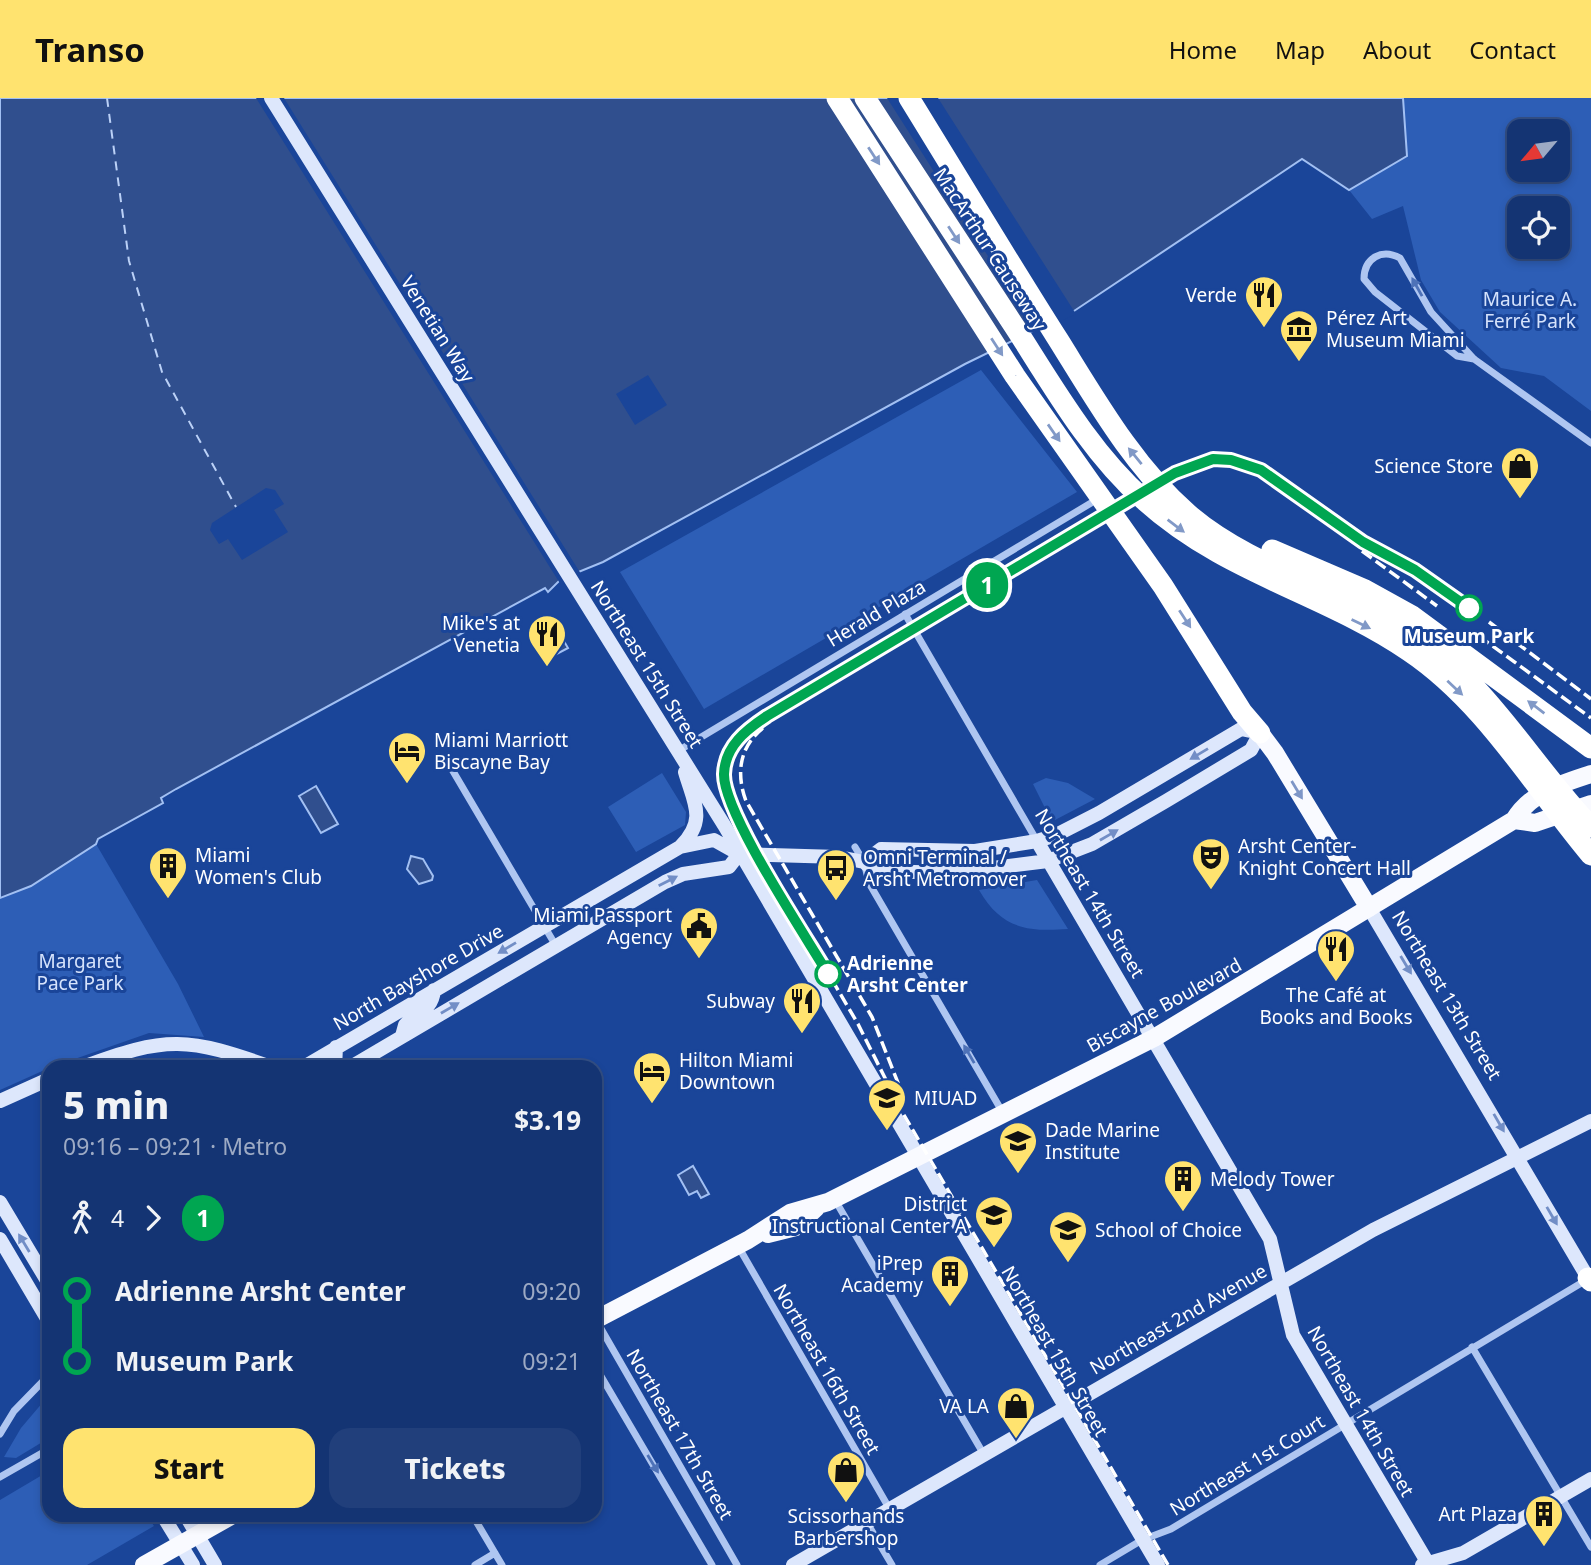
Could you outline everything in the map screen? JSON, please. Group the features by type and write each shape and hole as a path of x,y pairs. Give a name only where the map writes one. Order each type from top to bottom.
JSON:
{"highway":[{"path":"837,98 1015,376 1163,586 1242,712 1260,733"},
{"name":"MacArthur Causeway","path":"865,98 1079,424 1124,480 1169,521 1233,563 1377,632 1412,653 1461,694 1521,755"},
{"name":"MacArthur Causeway","path":"909,98 1030,296 1128,448 1169,495 1198,522 1233,544 1366,608 1421,640 1479,689 1521,755"},
{"path":"1169,495 1186,501 1228,530 1401,609 1591,748"},
{"path":"1521,755 1591,827"},
{"path":"1521,755 1591,855"}],"main road":[{"name":"Northeast 13th Street","path":"1260,733 1370,908"},
{"name":"Biscayne Boulevard","path":"602,1316 743,1243 790,1213 828,1201 1154,1038 1514,820 1524,803 1546,791 1591,774"},
{"name":"Biscayne Boulevard","path":"1514,820 1535,823 1591,804"},
{"path":"144,1565 220,1522"}],"street":[{"name":"Venetian Way","path":"271,98 572,580"},
{"path":"1474,359 1457,356 1375,292 1364,279 1364,271 1371,259 1386,253 1400,258 1431,312 1474,359 1591,443"},
{"name":"Herald Plaza","path":"678,751 1091,503"},
{"name":"Northeast 15th Street","path":"572,580 678,751 920,1155 1158,1565"},
{"name":"Northeast 14th Street","path":"905,614 1270,1239 1278,1284 1293,1335 1426,1564"},
{"name":"North Bayshore Drive","path":"315,1060 680,847 714,840 738,854 799,854 864,862 875,871 952,873 1048,861 1092,845 1251,750 1260,733 1241,729 1083,822 1037,841 975,851 881,849 864,862"},
{"path":"678,751 697,821 691,835 680,847"},
{"path":"447,761 556,946"},
{"path":"1154,781 1166,801"},
{"path":"855,847 864,862 869,883 1004,1113"},
{"name":"North Bayshore Drive","path":"363,1060 683,874 729,867 738,854"},
{"name":"Northeast 13th Street","path":"1370,908 1590,1281"},
{"path":"402,1036 405,1025 433,1002 434,990"},
{"path":"354,1037 373,1047 388,1045"},
{"path":"103,1060 142,1046 168,1041 191,1042 251,1060"},
{"path":"335,1060 336,1047"},
{"path":"0,1101 42,1082"},
{"name":"Northeast 2nd Avenue","path":"793,1565 1373,1230 1591,1121"},
{"path":"828,1201 983,1453"},
{"path":"0,1202 42,1273"},
{"path":"0,1239 42,1310"},
{"name":"Northeast 16th Street","path":"743,1243 889,1508"},
{"path":"22,1276 38,1267"},
{"name":"Northeast 1st Court","path":"1100,1565 1142,1540 1171,1529 1472,1348 1590,1281"},
{"name":"Northeast 17th Street","path":"602,1332 737,1565"},
{"path":"1472,1348 1591,1547"},
{"name":"Northeast 17th Street","path":"602,1378 712,1565"},
{"path":"0,1434 14,1411 42,1381"},
{"path":"0,1478 42,1453"},
{"path":"1426,1564 1463,1553 1591,1479"},
{"path":"866,1521 892,1565"},
{"path":"167,1522 193,1565"},
{"path":"189,1522 215,1565"},
{"path":"477,1522 502,1565"},
{"path":"475,1565 495,1553"}],"green space":[{"name":"Maurice A. Ferré Park","path":"1403,98 1591,98 1591,411 1544,376 1501,368 1440,312 1421,280 1403,206 1372,219 1349,190 1407,156"},
{"path":"981,370 1077,492 704,709 620,572"},
{"path":"662,773 686,812 685,825 636,852 608,807"},
{"path":"1046,778 1068,783 1095,799 1055,820 1050,818 1033,784"},
{"name":"Margaret Pace Park","path":"96,844 178,984 204,1037 149,1033 72,1060 42,1060 42,1071 0,1090 0,898 31,886"},
{"path":"1037,880 1068,929 1039,930 1016,925 996,913 979,890"},
{"path":"42,1403 42,1442 16,1458 4,1457 21,1428"},
{"path":"42,1475 42,1522 151,1522 154,1526 87,1565 0,1565 0,1500"}],"shaded area":[{"path":"0,98 1403,98 1407,156 1349,190 1302,159 1074,311 965,364 603,562 561,579 548,592 545,588 176,789 161,798 163,803 98,839 96,844 31,886 0,898"},
{"path":"555,626 568,648 555,655 543,633"},
{"path":"316,786 338,824 321,833 299,796"},
{"path":"411,856 423,859 433,876 432,880 419,884 407,869"},
{"path":"693,1166 709,1194 701,1198 697,1191 689,1195 678,1175"}],"pier":[{"path":"256,98 284,98 581,574 561,585"},
{"path":"887,98 938,98 1076,314 1037,333"},
{"path":"648,375 667,405 635,425 616,394"},
{"path":"266,488 275,490 284,504 274,510 288,532 242,560 228,539 219,544 210,530 212,523"}],"ferry route":[{"path":"107,98 129,261 162,372 236,507"}],"railway":[{"path":"1168,1565 901,1110 858,1024 738,820 726,788 727,761 740,737 767,716 1175,473 1197,464 1239,462 1261,470 1363,542 1415,570 1447,592"},
{"path":"1362,551 1437,606"},
{"path":"1489,622 1591,699"},
{"path":"1479,636 1591,718"},
{"path":"763,728 744,752 741,781 746,801 872,1017 902,1093"}],"metro line":[{"name":"1","path":"828,974 730,805 724,772 728,755 736,741 767,716 1175,473 1193,464 1213,459 1246,463 1278,481 1363,542 1415,570 1469,608"}],"place":[{"name":"Verde","path":"1264,329"},
{"name":"Pérez Art Museum Miami","path":"1299,363"},
{"name":"Science Store","path":"1520,500"},
{"name":"Museum Park","path":"1469,608"},
{"name":"Mike's at Venetia","path":"547,668"},
{"name":"Miami Marriott Biscayne Bay","path":"407,785"},
{"name":"Arsht Center- Knight Concert Hall","path":"1211,891"},
{"name":"Miami Women's Club","path":"168,900"},
{"name":"Omni Terminal / Arsht Metromover","path":"836,902"},
{"name":"Miami Passport Agency","path":"699,960"},
{"name":"Adrienne Arsht Center","path":"828,974"},
{"name":"The Café at Books and Books","path":"1336,983"},
{"name":"Subway","path":"802,1035"},
{"name":"Hilton Miami Downtown","path":"652,1105"},
{"name":"MIUAD","path":"887,1132"},
{"name":"Dade Marine Institute","path":"1018,1175"},
{"name":"Melody Tower","path":"1183,1213"},
{"name":"District Instructional Center A","path":"994,1249"},
{"name":"School of Choice","path":"1068,1264"},
{"name":"iPrep Academy","path":"950,1308"},
{"name":"VA LA","path":"1016,1440"},
{"name":"Scissorhands Barbershop","path":"846,1504"},
{"name":"Art Plaza","path":"1544,1548"}]}
